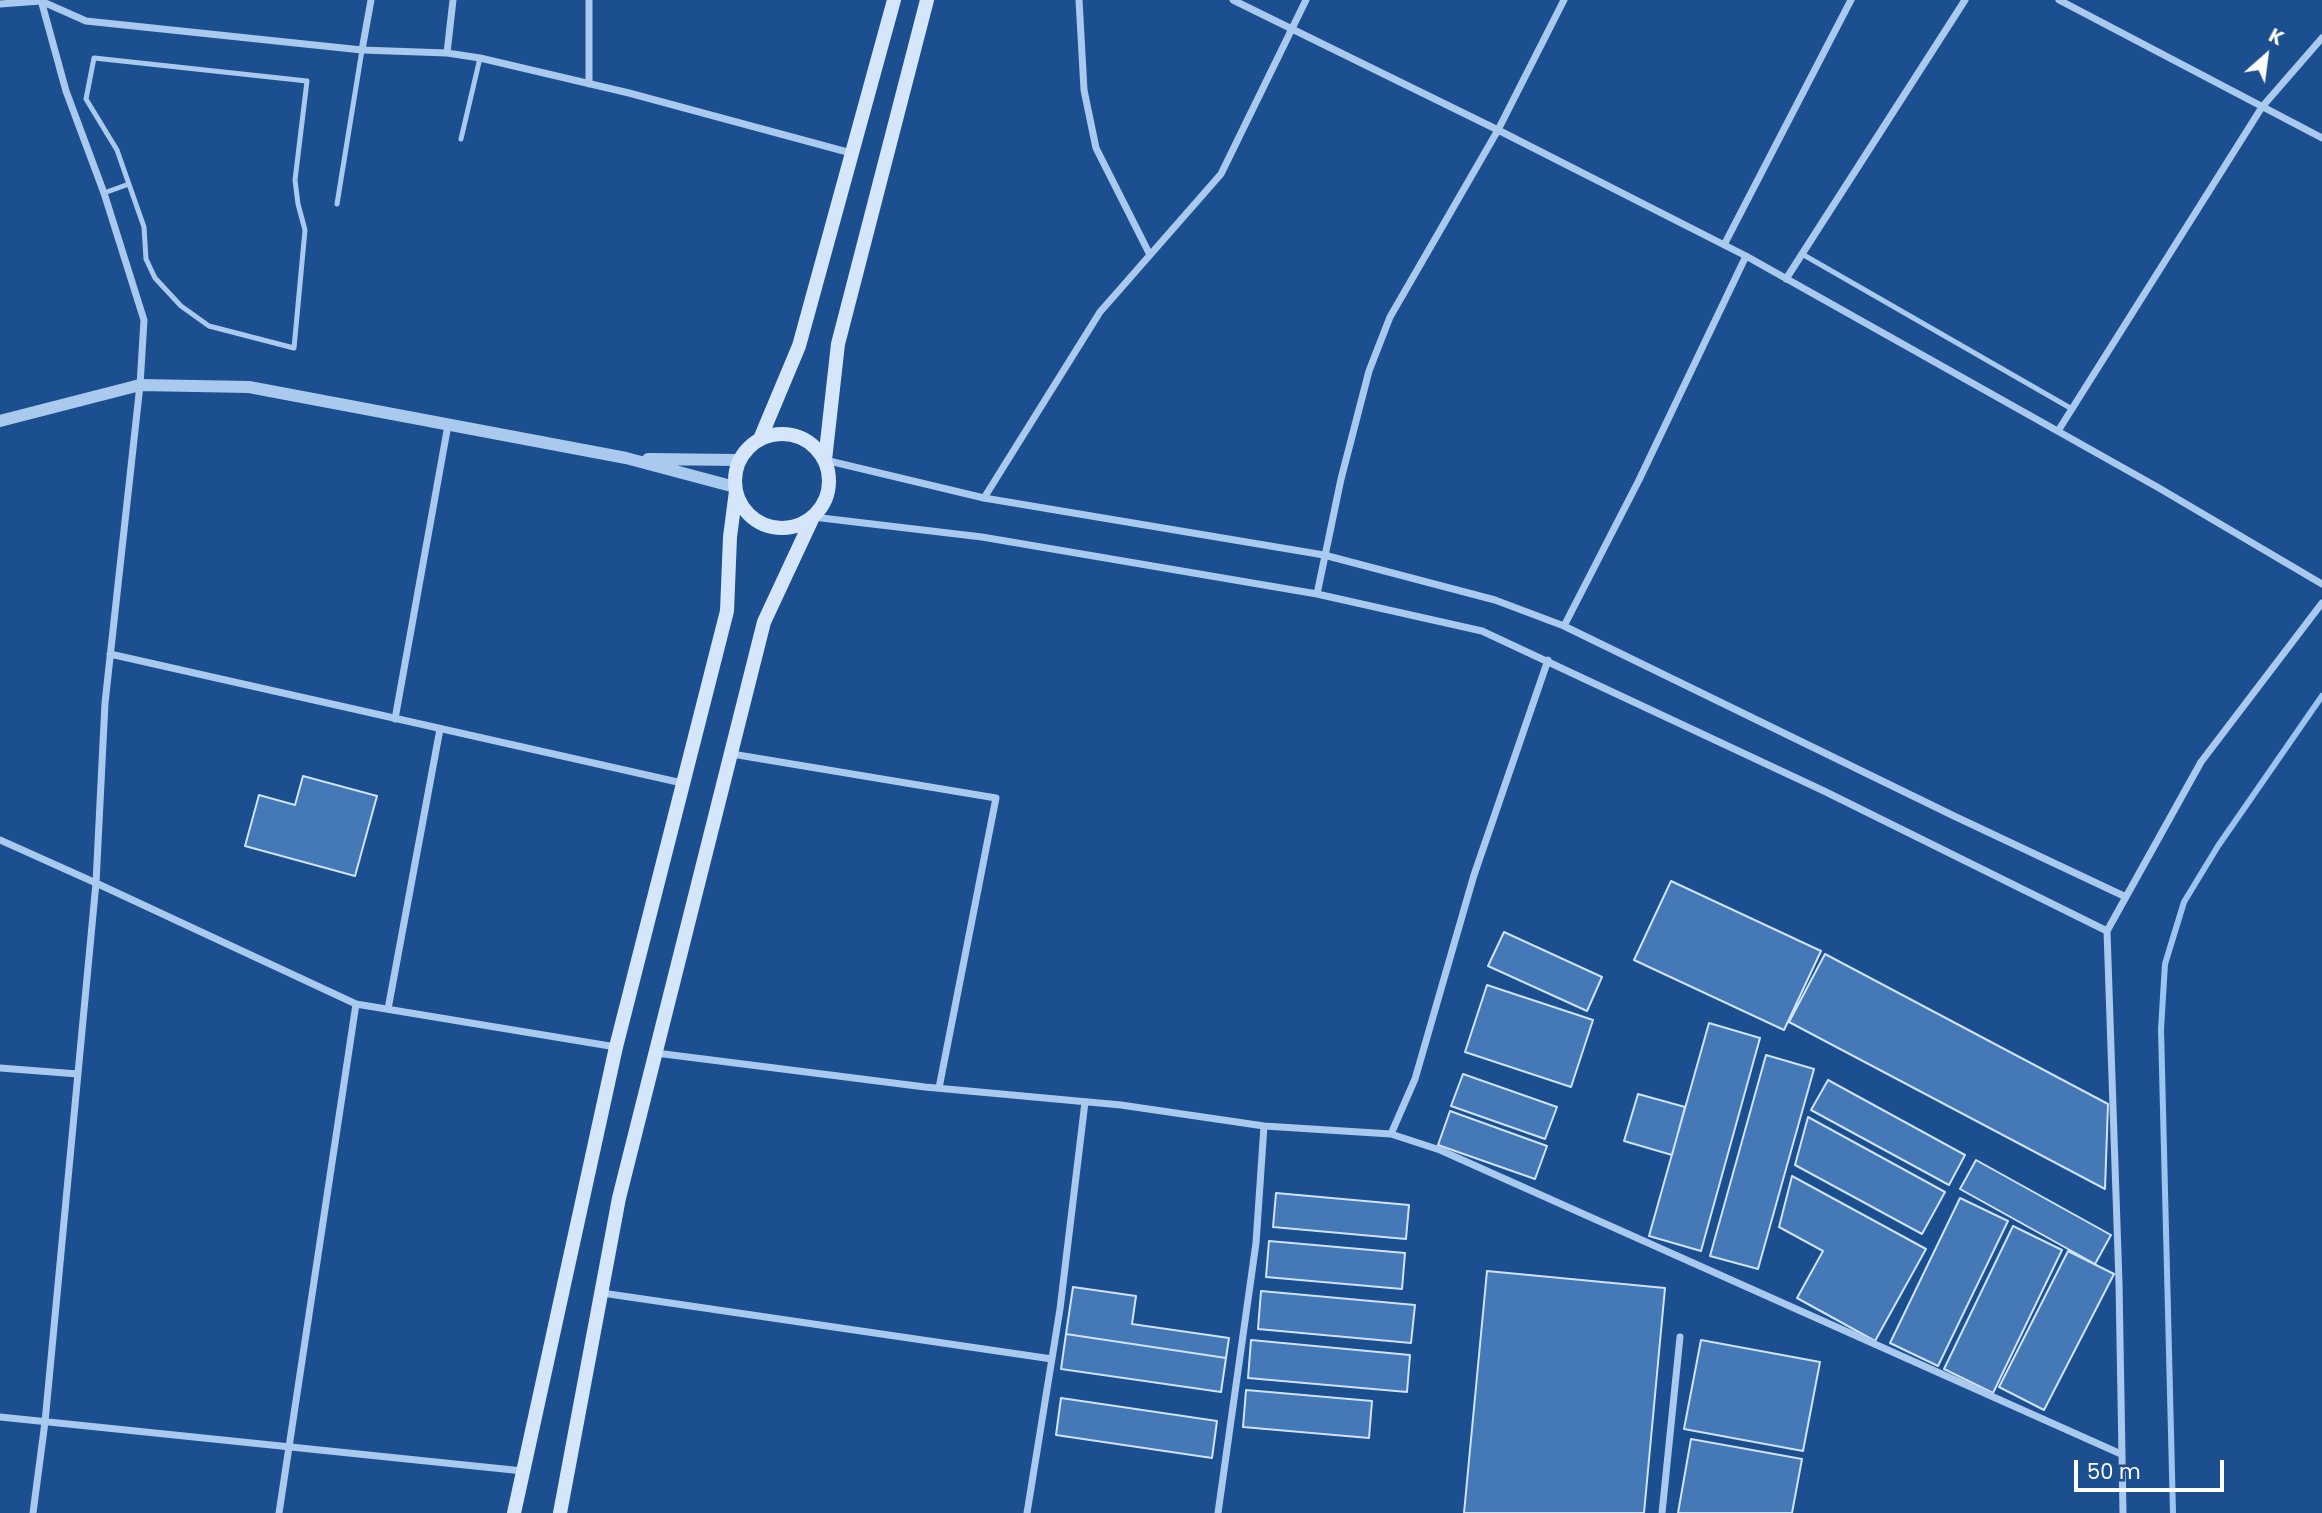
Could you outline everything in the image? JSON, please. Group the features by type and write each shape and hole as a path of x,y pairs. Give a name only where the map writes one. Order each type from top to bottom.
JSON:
{"main road":[{"path":"760,439 799,346 894,0"},
{"path":"560,1513 619,1198 764,622 813,517 824,505 829,490 825,460 838,344 927,0"},
{"path":"514,1513 616,1047 727,611 730,537 736,489 735,475 739,460 748,448 760,439 774,434 790,434 804,439 816,448 825,460"},
{"path":"736,489 742,506 753,518 767,526 783,529 799,525 813,517"}],"street":[{"path":"362,50 371,0"},
{"path":"447,53 453,0"},
{"path":"589,0 589,84"},
{"path":"1079,0 1084,90 1096,148 1150,256"},
{"path":"1233,0 1746,256 2058,431 2322,584"},
{"path":"984,498 1100,313 1221,174 1306,0"},
{"path":"1317,594 1369,371 1390,317 1498,130 1564,0"},
{"path":"1724,245 1851,0"},
{"path":"1786,279 1965,0"},
{"path":"2059,0 2322,138"},
{"path":"33,1513 45,1422 96,883 105,703 140,385 144,320 104,193 66,91 41,1"},
{"path":"0,4 41,1 86,21 362,50 447,53 480,58 851,153"},
{"path":"2058,431 2263,107 2322,38"},
{"path":"1564,626 1639,480 1746,256"},
{"path":"0,421 140,385 249,387 626,458 736,489"},
{"path":"395,719 448,425"},
{"path":"626,458 739,460"},
{"path":"825,460 984,498 1324,555 1496,600 1564,626 2126,897"},
{"path":"813,517 982,537 1317,594 1482,631 1824,790 2107,931"},
{"path":"2123,1513 2119,1269 2107,931 2201,762 2322,603"},
{"path":"110,654 682,783"},
{"path":"1391,1134 1415,1079 1474,875 1548,660"},
{"path":"388,1009 440,729"},
{"path":"731,754 996,798 939,1088"},
{"path":"0,840 356,1004 616,1047"},
{"path":"279,1513 356,1004"},
{"path":"656,1053 939,1088 1085,1102 1264,1126 1391,1134 1465,1161 2121,1454"},
{"path":"0,1068 78,1074"},
{"path":"1027,1513 1052,1359 1085,1102"},
{"path":"1218,1513 1256,1243 1264,1126"},
{"path":"601,1293 1052,1359"},
{"path":"1662,1513 1679,1336"},
{"path":"0,1417 523,1471"}],"lane":[{"path":"337,204 362,50"},
{"path":"94,58 307,81 295,180 305,230 295,348 208,326 181,306 155,278 146,259 144,227 129,184 117,150 86,99 94,58"},
{"path":"461,139 480,58"},
{"path":"104,193 129,184"},
{"path":"1802,254 2072,409"}],"building":[{"path":"303,776 377,796 355,876 245,846 259,795 295,805"},
{"path":"1671,881 1821,951 1784,1030 1634,960"},
{"path":"1504,932 1602,977 1587,1011 1488,966"},
{"path":"1825,954 2108,1104 2105,1189 1789,1022"},
{"path":"1487,985 1593,1020 1571,1087 1465,1052"},
{"path":"1709,1023 1760,1038 1701,1251 1649,1236"},
{"path":"1766,1055 1814,1069 1758,1269 1710,1256"},
{"path":"1463,1074 1557,1107 1545,1139 1451,1106"},
{"path":"1828,1080 1965,1155 1949,1185 1811,1110"},
{"path":"1638,1094 1685,1107 1672,1155 1624,1141"},
{"path":"1450,1111 1547,1146 1535,1179 1438,1145"},
{"path":"1808,1117 1945,1192 1922,1234 1795,1165"},
{"path":"1976,1160 2111,1235 2095,1264 1960,1189"},
{"path":"1792,1176 1926,1249 1875,1341 1797,1298 1823,1251 1779,1227"},
{"path":"1276,1193 1409,1205 1406,1239 1273,1227"},
{"path":"1960,1198 2008,1221 1938,1366 1890,1343"},
{"path":"2013,1226 2062,1250 1993,1393 1944,1369"},
{"path":"1269,1241 1405,1253 1402,1289 1266,1277"},
{"path":"2068,1251 2114,1274 2044,1410 1999,1387"},
{"path":"1487,1271 1665,1288 1644,1513 1464,1513"},
{"path":"1073,1287 1136,1296 1132,1324 1229,1338 1226,1358 1066,1334"},
{"path":"1261,1291 1415,1305 1411,1343 1258,1329"},
{"path":"1066,1334 1226,1358 1221,1392 1061,1369"},
{"path":"1251,1340 1410,1355 1407,1392 1248,1378"},
{"path":"1701,1340 1820,1362 1803,1451 1684,1429"},
{"path":"1246,1390 1372,1401 1369,1438 1243,1427"},
{"path":"1061,1398 1217,1421 1212,1458 1056,1435"},
{"path":"1691,1439 1802,1459 1792,1513 1678,1513"}],"waterway":[{"path":"2173,1513 2161,1029 2165,964 2184,902 2218,846 2322,696"}]}
